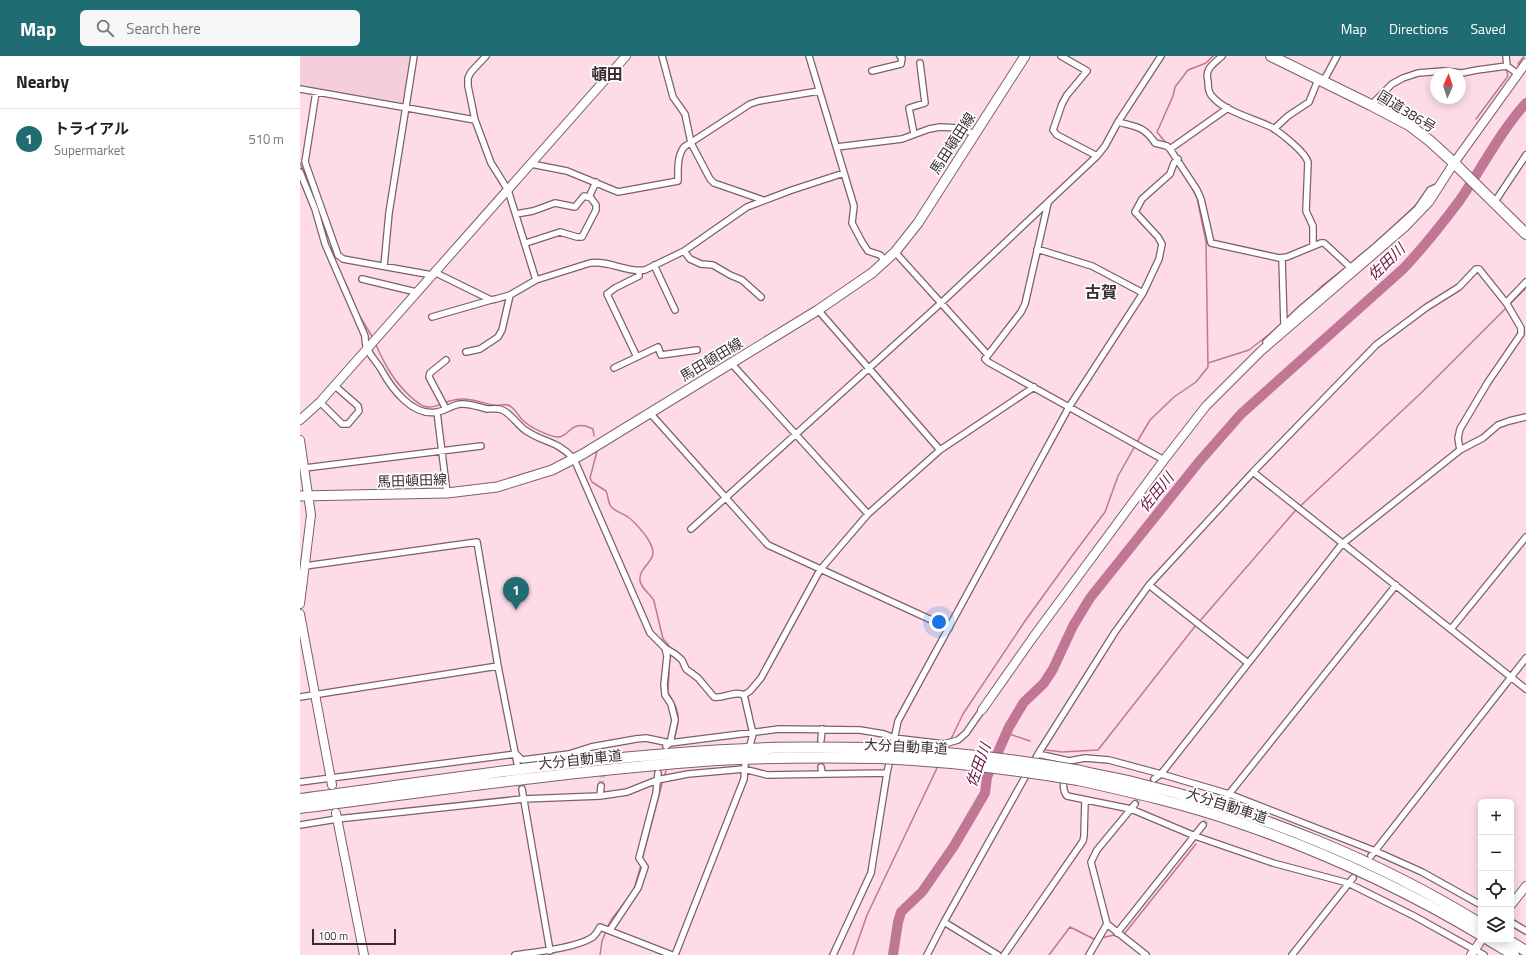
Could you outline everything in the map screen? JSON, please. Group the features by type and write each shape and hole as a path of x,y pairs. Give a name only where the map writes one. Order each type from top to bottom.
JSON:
{"highway":[{"name":"国道386号","path":"1271,56 1371,105 1408,125 1430,141 1455,164 1526,234"},
{"name":"大分自動車道","path":"300,799 526,769 656,755 769,748 880,753 1140,784 1178,794 1240,813 1352,856 1406,882 1478,922"},
{"name":"大分自動車道","path":"300,808 528,778 656,765 880,753"},
{"name":"大分自動車道","path":"1080,776 1236,822 1348,865 1408,894 1479,944 1514,955"},
{"path":"1513,943 1526,951"}],"main road":[{"name":"馬田頓田線","path":"305,496 447,493 498,487 552,470 574,459 650,413 818,310 886,262 918,223 1024,56"}],"street":[{"path":"384,266 389,213 414,56"},
{"path":"486,56 471,72 468,78 468,86 475,120 491,163 508,190 526,243 536,280"},
{"path":"300,420 320,402 626,56"},
{"path":"662,56 673,97 685,114 691,143 710,179 714,183 763,200"},
{"path":"809,56 854,206 852,223 868,251 880,255 886,262"},
{"path":"872,70 901,64 902,58 900,56"},
{"path":"1061,56 1087,71 1066,96 1053,130 1057,135 1097,156"},
{"path":"691,529 941,303 1097,156 1105,146 1118,122 1161,56"},
{"path":"1222,56 1209,69 1207,76 1211,95 1228,108 1274,129 1299,149 1306,157 1308,162 1306,211 1313,226 1313,246"},
{"path":"1274,129 1288,116 1309,102 1337,56"},
{"path":"1506,56 1507,66"},
{"path":"914,134 909,108 925,103 920,63"},
{"path":"516,754 522,760 569,754 591,747 636,739 646,738 671,743 778,730 860,730 884,734 894,738 944,744 958,740 966,733 1034,636 1164,460 1206,406 1257,355 1405,227 1429,202 1526,63"},
{"path":"1371,105 1392,84 1418,73 1443,71 1462,73 1507,66 1518,74"},
{"path":"300,89 475,120"},
{"path":"530,164 567,171 618,192 678,181 680,152 684,147 750,104 759,101 819,91"},
{"path":"316,92 305,162 335,251 338,255 343,259 433,273 491,300"},
{"path":"1170,149 1228,108"},
{"path":"1118,122 1144,129 1155,143 1167,146 1178,159 1201,199 1211,243 1282,258 1324,243 1349,266"},
{"path":"837,147 902,139 940,127 959,128 974,134"},
{"path":"1494,203 1526,155"},
{"path":"833,955 871,874 887,773 898,721 1069,407 1143,293 1159,259 1162,244 1158,237 1135,212 1142,199 1170,174 1174,163 1178,159"},
{"path":"300,172 315,209 325,244 368,346 387,380 404,399 421,411 429,413 437,412 444,406 458,404 502,409 526,431 567,450 574,459 650,633 667,649 682,660 686,669 698,678 714,697 718,698 738,693 744,695"},
{"path":"432,317 510,295 536,280 590,263 598,262 639,271 645,270 684,251 732,216 747,207 763,200 844,173"},
{"path":"589,197 596,182"},
{"path":"1257,355 1264,344 1284,324 1349,266 1376,246 1416,209 1430,190 1439,186"},
{"path":"516,214 533,211 555,203 575,207 583,196 586,195 597,207 582,236 577,237 560,232 526,243"},
{"path":"1048,203 1025,304 1021,312 985,359 1164,460"},
{"path":"1037,249 1092,266 1143,293"},
{"path":"684,251 690,260 701,264 712,265 742,280 761,297"},
{"path":"895,252 988,355"},
{"path":"1282,258 1284,324"},
{"path":"654,265 675,310"},
{"path":"927,955 1038,754 1115,632 1149,585 1253,472 1376,345 1427,307 1460,287 1476,269 1479,269 1507,303 1521,328 1521,334 1488,382 1460,429 1458,438 1460,450"},
{"path":"637,357 607,294 615,288 639,276 639,271"},
{"path":"362,279 416,292"},
{"path":"1507,303 1526,282"},
{"path":"466,352 480,349 498,337 502,330 510,295"},
{"path":"818,310 940,450"},
{"path":"614,368 658,347 661,355 697,350"},
{"path":"444,406 429,377 430,373 446,360"},
{"path":"731,363 868,514"},
{"path":"320,402 342,424 348,424 358,411 358,406 334,385"},
{"path":"744,695 750,691 761,678 820,570 868,514 940,450 1034,387"},
{"path":"437,412 447,493"},
{"path":"650,413 768,545 949,628"},
{"path":"1154,779 1161,774 1342,544 1460,450 1483,438 1498,425 1526,417"},
{"path":"300,440 305,468 305,496 311,515 300,604"},
{"path":"305,468 481,446"},
{"path":"1253,472 1526,689"},
{"path":"1451,629 1526,537"},
{"path":"305,566 477,542 498,666 517,763"},
{"path":"1149,585 1248,663"},
{"path":"1225,799 1396,585"},
{"path":"300,614 300,623 331,781"},
{"path":"667,649 664,685 665,695 671,704 675,720 671,743"},
{"path":"1371,856 1526,658"},
{"path":"300,697 498,666"},
{"path":"744,695 753,734 750,745"},
{"path":"821,740 822,729"},
{"path":"300,782 331,781 516,754"},
{"path":"1038,754 1069,761 1085,758 1097,758 1161,774 1229,794 1375,851 1422,872 1478,903"},
{"path":"1069,761 1062,786 1067,796 1131,809 1195,836 1273,864 1351,881 1414,916 1479,944 1484,955"},
{"path":"300,825 337,816 523,798 600,796 627,792 662,779 745,767 767,775 887,773"},
{"path":"515,955 550,951 586,941 596,934 600,927 674,955 744,779 745,767"},
{"path":"821,767 822,774"},
{"path":"658,773 662,779"},
{"path":"607,929 638,888 645,866 639,858 656,793 662,779"},
{"path":"600,796 601,786"},
{"path":"522,789 550,951"},
{"path":"1004,955 1083,841 1085,800"},
{"path":"1136,804 1097,850 1091,862 1107,924 1146,955"},
{"path":"337,816 364,955"},
{"path":"1117,933 1203,825"},
{"path":"1292,955 1351,881"},
{"path":"1514,901 1526,886"},
{"path":"944,922 998,955"},
{"path":"1089,955 1107,924"},
{"path":"1514,924 1526,931"}],"shaded area":[{"path":"300,56 413,56 405,104 300,85"}],"waterway":[{"path":"1166,143 1157,132 1173,96 1175,87 1188,70 1206,63 1213,56"},
{"path":"1518,64 1524,56"},
{"path":"1476,119 1508,76 1506,69"},
{"name":"佐田川","path":"893,955 901,912 922,892 954,846 985,793 987,777 1009,727 1024,702 1044,683 1053,669 1073,626 1090,598 1198,463 1241,414 1403,269 1418,252 1440,227 1460,200 1499,138 1526,103"},
{"path":"300,163 318,208 325,235"},
{"path":"1137,442 1150,420 1174,397 1196,382 1208,367 1206,242 1197,198 1188,181"},
{"path":"1399,221 1419,202"},
{"path":"1307,301 1323,285 1340,272"},
{"path":"346,284 359,315 373,338"},
{"path":"1509,305 1526,288"},
{"path":"1199,622 1295,511 1420,394 1506,308"},
{"path":"1208,363 1249,350 1276,329"},
{"path":"375,343 386,366 395,379 412,398 424,406 434,406 459,399 474,400 493,405 508,405 511,406 528,424 550,435 558,437 562,436 575,427 585,426 593,429 594,436"},
{"path":"950,741 963,714 1025,621 1105,512 1118,476 1135,446"},
{"path":"597,451 590,478 592,482 606,491 609,503 612,507 634,522 653,549 651,559 642,571 640,581 654,601 663,639 668,644 669,648"},
{"path":"1046,750 1062,752 1098,750 1196,625"},
{"path":"670,653 668,692 676,707 678,715 678,723 674,741"},
{"path":"1006,733 1030,741"},
{"path":"853,955 867,915 938,766"},
{"path":"664,777 666,771"},
{"path":"642,860 663,780"},
{"path":"1125,933 1196,844"},
{"path":"634,889 641,865"},
{"path":"607,928 611,920 628,898"},
{"path":"1049,955 1070,927 1094,939"},
{"path":"600,955 602,941 606,931"},
{"path":"1101,938 1114,935"}],"tunnel":[{"path":"601,786 603,769"},
{"path":"1135,804 1154,779"},
{"path":"1203,825 1213,813"}],"place":[{"name":"トライアル","path":"516,610"}],"district":[{"name":"頓田","path":"607,74"},
{"name":"古賀","path":"1101,292"}]}
